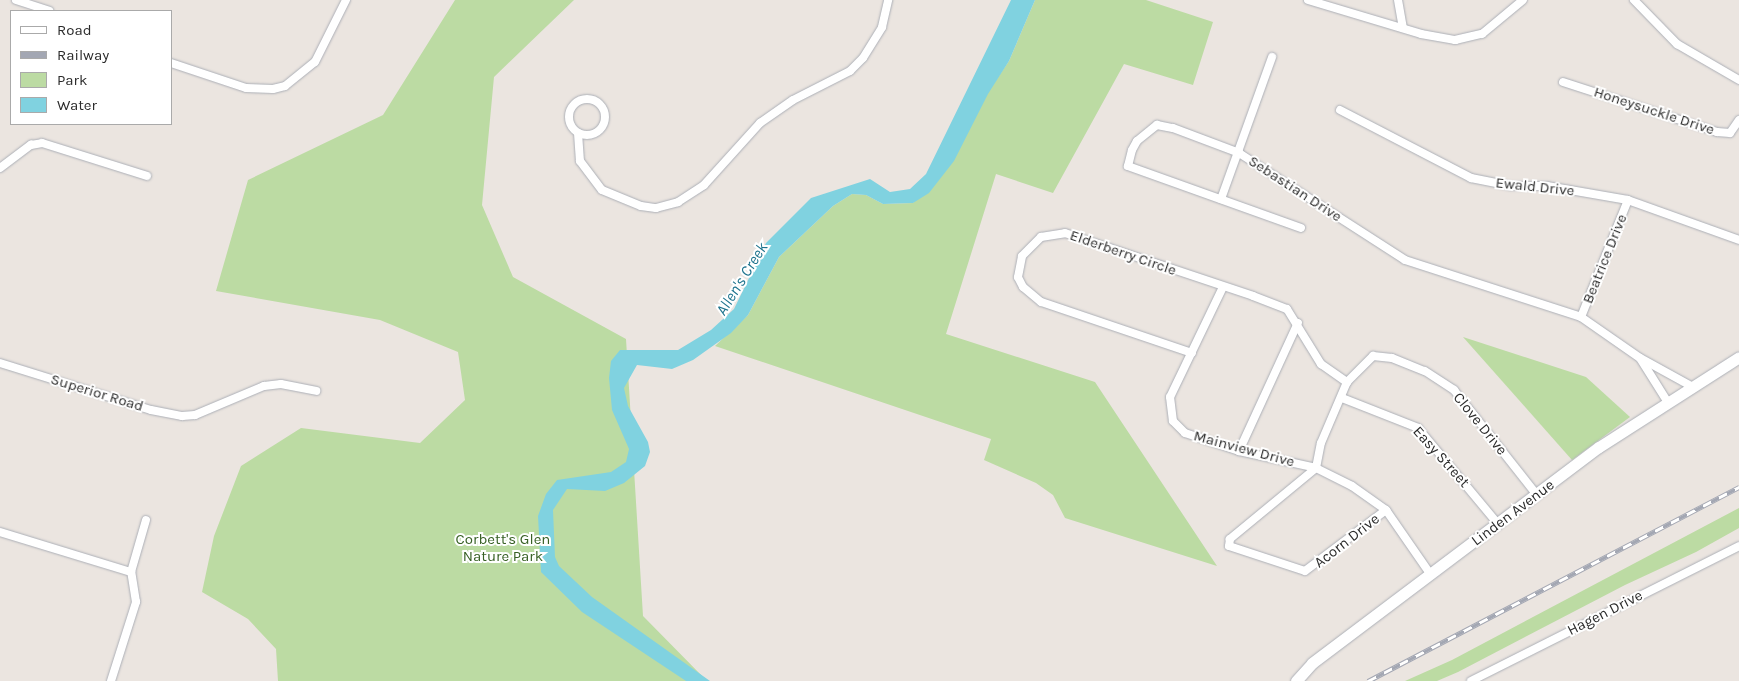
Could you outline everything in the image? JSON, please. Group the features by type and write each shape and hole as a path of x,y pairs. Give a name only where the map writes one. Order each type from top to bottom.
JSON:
{"street":[{"path":"16,0 46,10"},
{"path":"172,63 246,88 273,89 285,86 307,71 319,56 346,0"},
{"path":"578,133 590,135 604,123 604,111 596,101 579,100 571,108 570,125 578,133 580,161 602,190 641,206 656,208 678,202 704,185 760,123 793,100 844,74 863,58 882,27 888,0"},
{"path":"1308,0 1403,28 1455,40 1482,34 1523,0"},
{"path":"1398,0 1403,28"},
{"path":"1634,0 1676,44 1739,80"},
{"path":"1221,199 1240,153 1272,57"},
{"name":"Honeysuckle Drive","path":"1562,82 1717,132 1730,133 1739,120"},
{"name":"Ewald Drive","path":"1340,110 1472,178 1511,186 1547,186 1628,200 1739,240"},
{"name":"Sebastian Drive","path":"1301,228 1128,166 1132,150 1138,141 1157,125 1173,128 1240,153 1405,260 1581,317 1640,358 1691,386"},
{"path":"0,168 31,145 42,143 147,176"},
{"name":"Beatrice Drive","path":"1581,317 1628,200"},
{"name":"Elderberry Circle","path":"1192,353 1042,302 1020,282 1019,266 1022,256 1041,237 1065,233 1287,309 1298,323 1321,364 1334,376 1347,382"},
{"name":"Mainview Drive","path":"1223,288 1170,396 1172,421 1185,433 1239,450 1316,468"},
{"path":"1239,450 1298,323"},
{"name":"Clove Drive","path":"1316,468 1321,443 1342,398 1347,382 1373,356 1410,364 1445,383 1537,495"},
{"name":"Linden Avenue","path":"1296,681 1312,663 1537,495 1667,401 1739,357"},
{"name":"Sebastian Drive","path":"1640,358 1667,401"},
{"name":"Superior Road","path":"0,363 151,410 195,415 264,386 281,384 316,391"},
{"name":"Easy Street","path":"1342,398 1418,428 1498,524"},
{"path":"1316,468 1352,486 1386,510 1431,576"},
{"name":"Acorn Drive","path":"1316,468 1230,539 1229,546 1305,571 1386,510"},
{"path":"111,681 136,602 131,572 146,520"},
{"path":"0,532 131,572"},
{"name":"Hagen Drive","path":"1471,681 1739,546"}],"green space":[{"name":"Corbett's Glen Nature Park","path":"455,0 574,0 494,77 482,205 513,277 626,339 643,616 707,681 278,681 276,649 248,619 202,592 214,536 241,466 301,428 420,443 465,400 458,352 380,320 216,291 248,180 383,115"},
{"path":"1035,0 1146,0 1213,22 1193,85 1124,64 1053,193 996,174 946,334 1095,382 1217,566 1065,518 1053,495 1036,483 984,460 991,439 715,346 748,315 779,257 833,206 852,194 866,195 883,204 913,203 1009,61"},
{"path":"1463,337 1586,377 1630,417 1572,460"},
{"path":"1739,508 1739,528 1696,552 1625,585 1458,672 1437,681 1405,681 1452,660"}],"water":[{"path":"1011,0 1035,0 1009,61 988,94 954,161 929,193 913,203 883,204 866,195 852,194 833,206 779,257 748,315 731,333 693,360 672,369 637,365 624,388 628,406 648,442 650,452 645,466 624,483 605,491 567,489 553,510 555,557 559,566 592,597 710,681 686,681 582,612 541,572 538,516 546,494 557,480 611,472 626,462 629,449 612,410 609,378 611,361 620,350 678,350 711,330 734,309 766,243 811,198 870,179 890,192 910,189 926,174"}],"railway":[{"path":"1368,681 1739,487"}],"water label":[{"name":"Allen's Creek","path":"742,279"}]}
